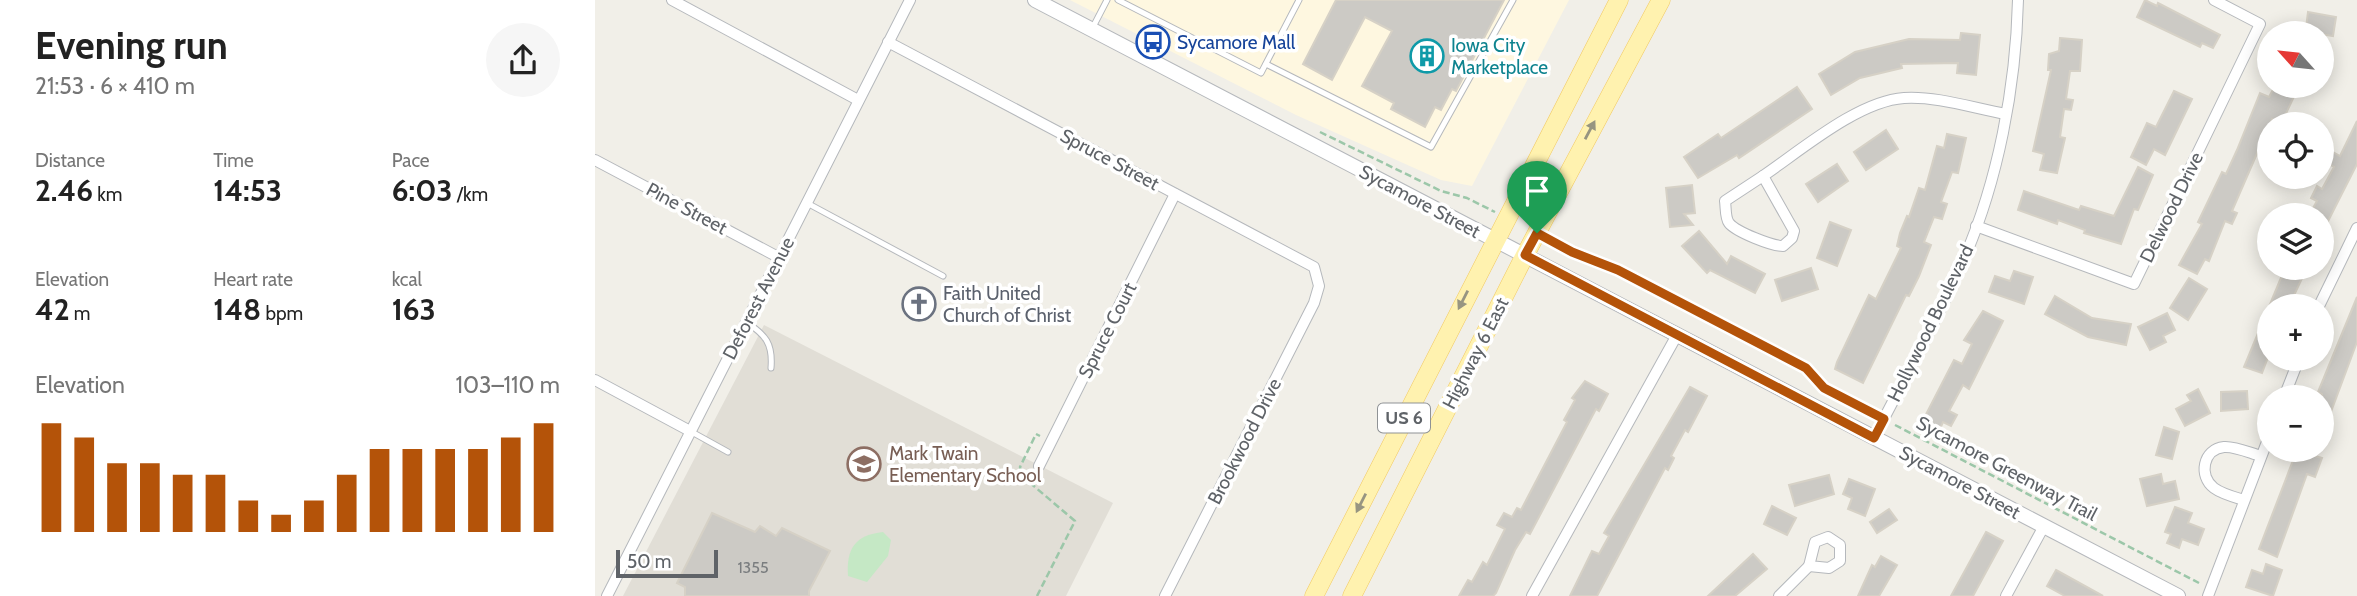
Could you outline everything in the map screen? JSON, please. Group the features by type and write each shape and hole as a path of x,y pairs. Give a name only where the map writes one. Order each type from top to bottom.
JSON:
{"main road":[{"name":"Highway 6 East","path":"1314,596 1619,0"},
{"name":"Highway 6 East","path":"1352,596 1525,255 1661,0"}],"street":[{"path":"672,0 858,100"},
{"name":"Deforest Avenue","path":"607,596 909,0"},
{"name":"Sycamore Street","path":"1035,0 2178,596"},
{"name":"Hollywood Boulevard","path":"1874,438 1963,260 1976,226 2006,114 2018,0"},
{"name":"Delwood Drive","path":"1976,226 2134,284 2259,24 2214,0"},
{"name":"Spruce Street","path":"888,42 1305,260 1314,267 1319,286"},
{"path":"1763,176 1794,231 1783,246 1766,242 1730,224 1725,201 1843,121 1886,101 1914,98 2006,114"},
{"name":"Pine Street","path":"595,160 778,257"},
{"name":"Spruce Court","path":"1039,466 1175,194"},
{"path":"2325,294 2357,228"},
{"name":"Brookwood Drive","path":"1165,596 1314,303 1319,286"},
{"path":"1532,596 1677,335"},
{"path":"595,380 690,431"},
{"path":"2244,500 2216,490 2207,482 2203,471 2206,459 2214,450 2225,446 2257,455"},
{"path":"2205,591 2259,462"},
{"path":"2006,596 2044,526"},
{"path":"1779,596 1809,566"}],"lane":[{"path":"1091,30 1107,0"},
{"path":"1118,0 1261,73 1299,0"},
{"path":"1266,64 1431,147 1513,0"},
{"path":"807,203 943,275"},
{"path":"746,322 765,335 770,344 771,368"},
{"path":"690,431 727,452"}],"path":[{"path":"1310,128 1441,191 1467,198 1506,217"},
{"name":"Sycamore Greenway Trail","path":"1537,233 1572,252 1618,270 1806,368 1824,388 2205,591"},
{"path":"1037,596 1075,521 1022,476 1020,467 1036,434 1052,440"}],"shaded area":[{"name":"Sycamore Mall","path":"1070,0 1569,0 1472,186 1441,180 1296,115"},
{"name":"Mark Twain Elementary School","path":"764,325 1113,503 1066,596 623,596"}],"green space":[{"path":"883,532 891,540 888,556 867,582 848,576 849,558 854,545 865,536"}],"building":[{"name":"Iowa City Marketplace","path":"1336,0 1504,0 1456,91 1452,89 1441,110 1435,107 1425,127 1391,109 1394,103 1362,86 1392,31 1365,17 1332,80 1303,64"},
{"path":"2145,0 2157,6 2158,3 2220,35 2213,48 2202,43 2200,47 2137,17"},
{"path":"2308,12 2336,17 2335,23 2335,21 2307,21"},
{"path":"1961,33 1980,35 1976,75 1957,73 1958,63 1901,64 1902,68 1860,78 1831,95 1819,74 1855,52 1909,39 1960,40"},
{"path":"2060,38 2082,40 2080,71 2070,71 2066,99 2073,100 2071,110 2064,109 2060,137 2065,138 2057,173 2040,170 2044,154 2033,151 2051,70 2048,70 2049,54 2059,51"},
{"path":"1797,87 1812,109 1739,158 1737,155 1698,178 1684,157 1718,134 1721,138"},
{"path":"2174,91 2192,99 2165,155 2154,149 2146,165 2131,157 2147,123 2156,127"},
{"path":"2258,98 2293,98 2287,112 2257,112 2257,154 2232,211 2237,213 2232,224 2225,221 2209,261 2205,259 2197,274 2179,265 2202,224 2198,222 2222,172 2226,174"},
{"path":"2357,121 2357,164 2334,209 2334,203 2316,203 2317,201 2311,198 2316,189 2334,189 2334,153 2340,156"},
{"path":"1886,130 1898,149 1866,170 1854,152"},
{"path":"1947,134 1966,138 1958,173 1952,172 1941,202 1947,204 1942,219 1934,217 1924,242 1931,245 1919,276 1909,296 1906,295 1863,383 1835,369 1837,362 1869,295 1876,299 1901,248 1897,246 1900,233 1919,188 1925,190 1937,146 1944,148"},
{"path":"1837,164 1848,181 1818,202 1806,184"},
{"path":"2138,167 2153,175 2138,210 2134,209 2121,244 2084,233 2085,230 2058,220 2057,224 2018,210 2024,191 2079,210 2081,206 2114,216"},
{"path":"1692,185 1695,213 1684,214 1693,225 1670,227 1666,188"},
{"path":"1830,222 1851,230 1837,266 1817,258"},
{"path":"1699,231 1727,264 1731,256 1765,274 1755,293 1710,270 1707,273 1682,246"},
{"path":"1811,268 1818,289 1782,301 1775,280"},
{"path":"2014,271 2033,277 2024,304 1989,292 1995,276 2010,281"},
{"path":"2189,278 2207,289 2188,320 2170,308"},
{"path":"2280,280 2301,280 2295,294 2274,294"},
{"path":"2055,296 2092,318 2131,324 2126,345 2088,337 2045,314"},
{"path":"2357,297 2357,342 2334,404 2334,385 2321,385 2327,371 2334,371 2334,353"},
{"path":"1983,311 2003,321 1969,389 1963,385 1949,411 1957,415 1951,426 1943,422 1939,431 1922,422 1954,360 1962,364 1972,344 1964,340"},
{"path":"2167,313 2175,330 2163,336 2166,342 2150,350 2138,327"},
{"path":"2257,336 2257,371 2263,371 2262,373 2244,367"},
{"path":"1585,381 1608,394 1599,411 1596,409 1530,534 1526,532 1515,550 1496,593 1493,596 1459,596 1468,580 1472,582 1483,562 1487,565 1505,529 1497,525 1504,513 1512,517 1517,508 1521,510 1567,422 1564,420 1575,400 1572,398"},
{"path":"1690,387 1707,396 1688,432 1685,430 1671,456 1674,458 1668,470 1665,468 1597,596 1570,596 1592,551 1599,554 1609,536 1604,533"},
{"path":"2198,389 2210,413 2185,426 2176,409 2191,401 2187,395"},
{"path":"2247,391 2248,409 2221,411 2221,392"},
{"path":"2164,427 2179,432 2172,459 2156,455"},
{"path":"2292,462 2321,462 2315,477 2307,474 2277,557 2259,549"},
{"path":"2161,474 2163,484 2175,481 2179,499 2147,506 2140,479"},
{"path":"1829,475 1834,494 1795,506 1789,485"},
{"path":"1849,479 1875,489 1865,516 1848,509 1852,498 1843,494"},
{"path":"1772,506 1796,518 1787,535 1764,524"},
{"path":"2175,507 2192,513 2188,523 2204,529 2198,545 2182,539 2179,548 2167,543 2171,534 2165,532"},
{"path":"1889,509 1897,520 1877,533 1870,522"},
{"path":"712,513 755,532 760,526 776,536 782,528 830,551 809,591 809,596 685,596 685,587 677,583"},
{"path":"1986,532 2003,541 1973,596 1951,596"},
{"path":"1753,554 1767,569 1735,596 1708,596"},
{"path":"1881,556 1897,565 1879,596 1858,596 1872,565 1875,567"},
{"path":"2266,564 2282,570 2273,596 2246,587 2252,570 2263,574"},
{"path":"2056,570 2103,596 2065,596 2047,586"}],"place":[{"name":"Sycamore Mall","path":"1153,42"},
{"name":"Iowa City Marketplace","path":"1427,56"},
{"name":"Faith United Church of Christ","path":"919,304"},
{"name":"Mark Twain Elementary School","path":"864,464"}],"route":[{"path":"1537,233 1572,252 1618,270 1806,368 1824,388 1884,419 1874,438 1525,255 1537,233"}]}
